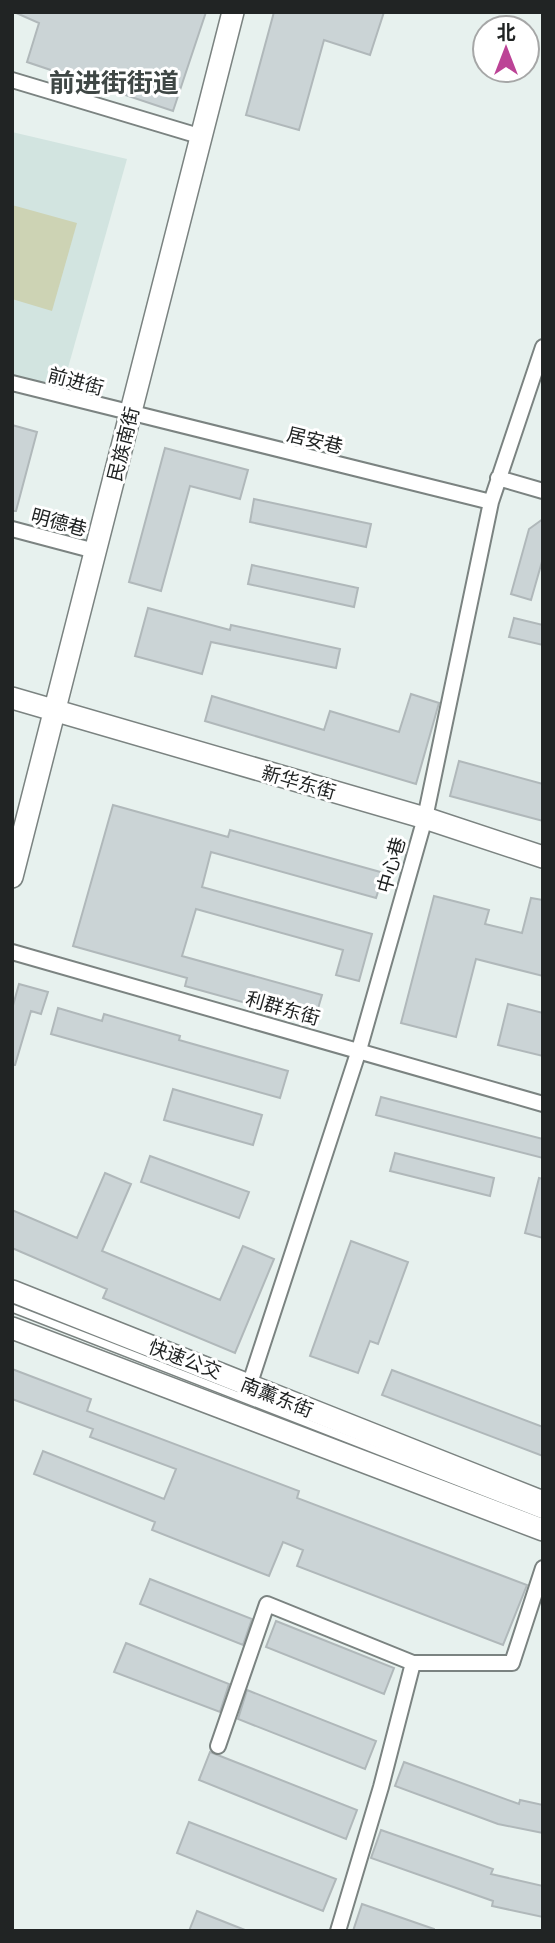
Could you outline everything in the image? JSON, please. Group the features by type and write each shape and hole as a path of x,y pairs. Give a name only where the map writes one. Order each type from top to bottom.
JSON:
{"street":[{"name":"民族南街","path":"12,877 199,136 233,12"},
{"path":"12,80 199,136"},
{"name":"中心巷","path":"249,1387 359,1050 425,818 491,502 543,347"},
{"name":"前进街","path":"12,383 130,415"},
{"name":"居安巷","path":"130,415 491,502"},
{"path":"498,478 543,491"},
{"name":"明德巷","path":"12,529 95,551"},
{"name":"新华东街","path":"12,698 425,818 543,857"},
{"name":"利群东街","path":"12,951 543,1104"},
{"name":"南薰东街","path":"12,1291 543,1502"},
{"name":"南薰东街","path":"12,1328 543,1530"},
{"path":"218,1746 267,1604 413,1663 512,1663 543,1568"},
{"path":"338,1931 381,1787 413,1663"}],"lane":[{"name":"快速公交","path":"12,1308 543,1515"}],"shaded area":[{"path":"12,132 127,159 62,389 12,375"}],"green space":[{"path":"12,205 77,223 52,311 12,299"}],"building":[{"path":"14,12 206,12 173,111 27,62 39,23"},
{"path":"274,12 384,12 370,55 324,40 299,130 246,115"},
{"path":"12,425 37,432 16,511 12,511"},
{"path":"165,448 248,470 240,499 190,486 161,591 129,582"},
{"path":"254,499 371,524 366,547 250,522"},
{"path":"543,519 543,558 531,600 511,594 529,529"},
{"path":"252,565 358,588 354,607 248,584"},
{"path":"148,608 230,630 231,625 340,649 336,668 211,642 202,674 135,656"},
{"path":"514,618 543,625 543,645 509,637"},
{"path":"411,694 439,703 416,784 205,721 212,696 324,730 330,711 399,732"},
{"path":"459,761 543,784 543,821 450,796"},
{"path":"113,805 228,837 230,830 384,873 376,898 211,852 202,887 372,934 359,981 336,975 343,950 196,909 182,956 322,995 314,1022 185,986 187,978 73,946"},
{"path":"434,896 489,910 485,924 522,933 531,898 543,900 543,976 476,959 456,1037 401,1023"},
{"path":"19,984 48,992 41,1014 31,1011 15,1065 12,1065 12,1009"},
{"path":"508,1004 543,1013 543,1056 498,1045"},
{"path":"58,1008 102,1021 104,1014 180,1036 179,1040 288,1071 280,1098 51,1034"},
{"path":"173,1089 262,1115 253,1145 164,1120"},
{"path":"381,1097 543,1139 543,1158 376,1115"},
{"path":"395,1153 494,1178 490,1196 390,1171"},
{"path":"150,1156 249,1192 239,1218 141,1182"},
{"path":"105,1173 131,1184 102,1251 220,1300 243,1246 274,1259 235,1353 103,1298 107,1289 12,1248 12,1210 77,1238"},
{"path":"539,1178 543,1179 543,1238 525,1233"},
{"path":"351,1241 408,1262 378,1344 370,1341 358,1373 310,1356"},
{"path":"12,1369 91,1399 87,1411 299,1491 297,1498 527,1585 503,1645 297,1566 303,1550 283,1542 269,1576 152,1530 155,1522 34,1474 43,1451 164,1499 176,1469 90,1437 93,1429 12,1399"},
{"path":"392,1370 543,1427 543,1456 382,1395"},
{"path":"150,1579 252,1619 243,1645 140,1604"},
{"path":"276,1621 394,1668 384,1694 266,1647"},
{"path":"126,1643 229,1684 220,1712 114,1672"},
{"path":"247,1690 376,1741 365,1769 238,1719"},
{"path":"210,1752 357,1810 346,1839 199,1780"},
{"path":"404,1762 519,1804 520,1800 543,1805 543,1833 498,1824 395,1786"},
{"path":"189,1822 336,1879 323,1911 177,1853"},
{"path":"381,1830 493,1869 491,1874 543,1886 543,1917 492,1906 493,1901 371,1858"},
{"path":"362,1904 434,1929 434,1931 353,1931"},
{"path":"197,1911 245,1930 245,1931 189,1931"}],"district":[{"name":"前进街街道","path":"114,82"}]}
